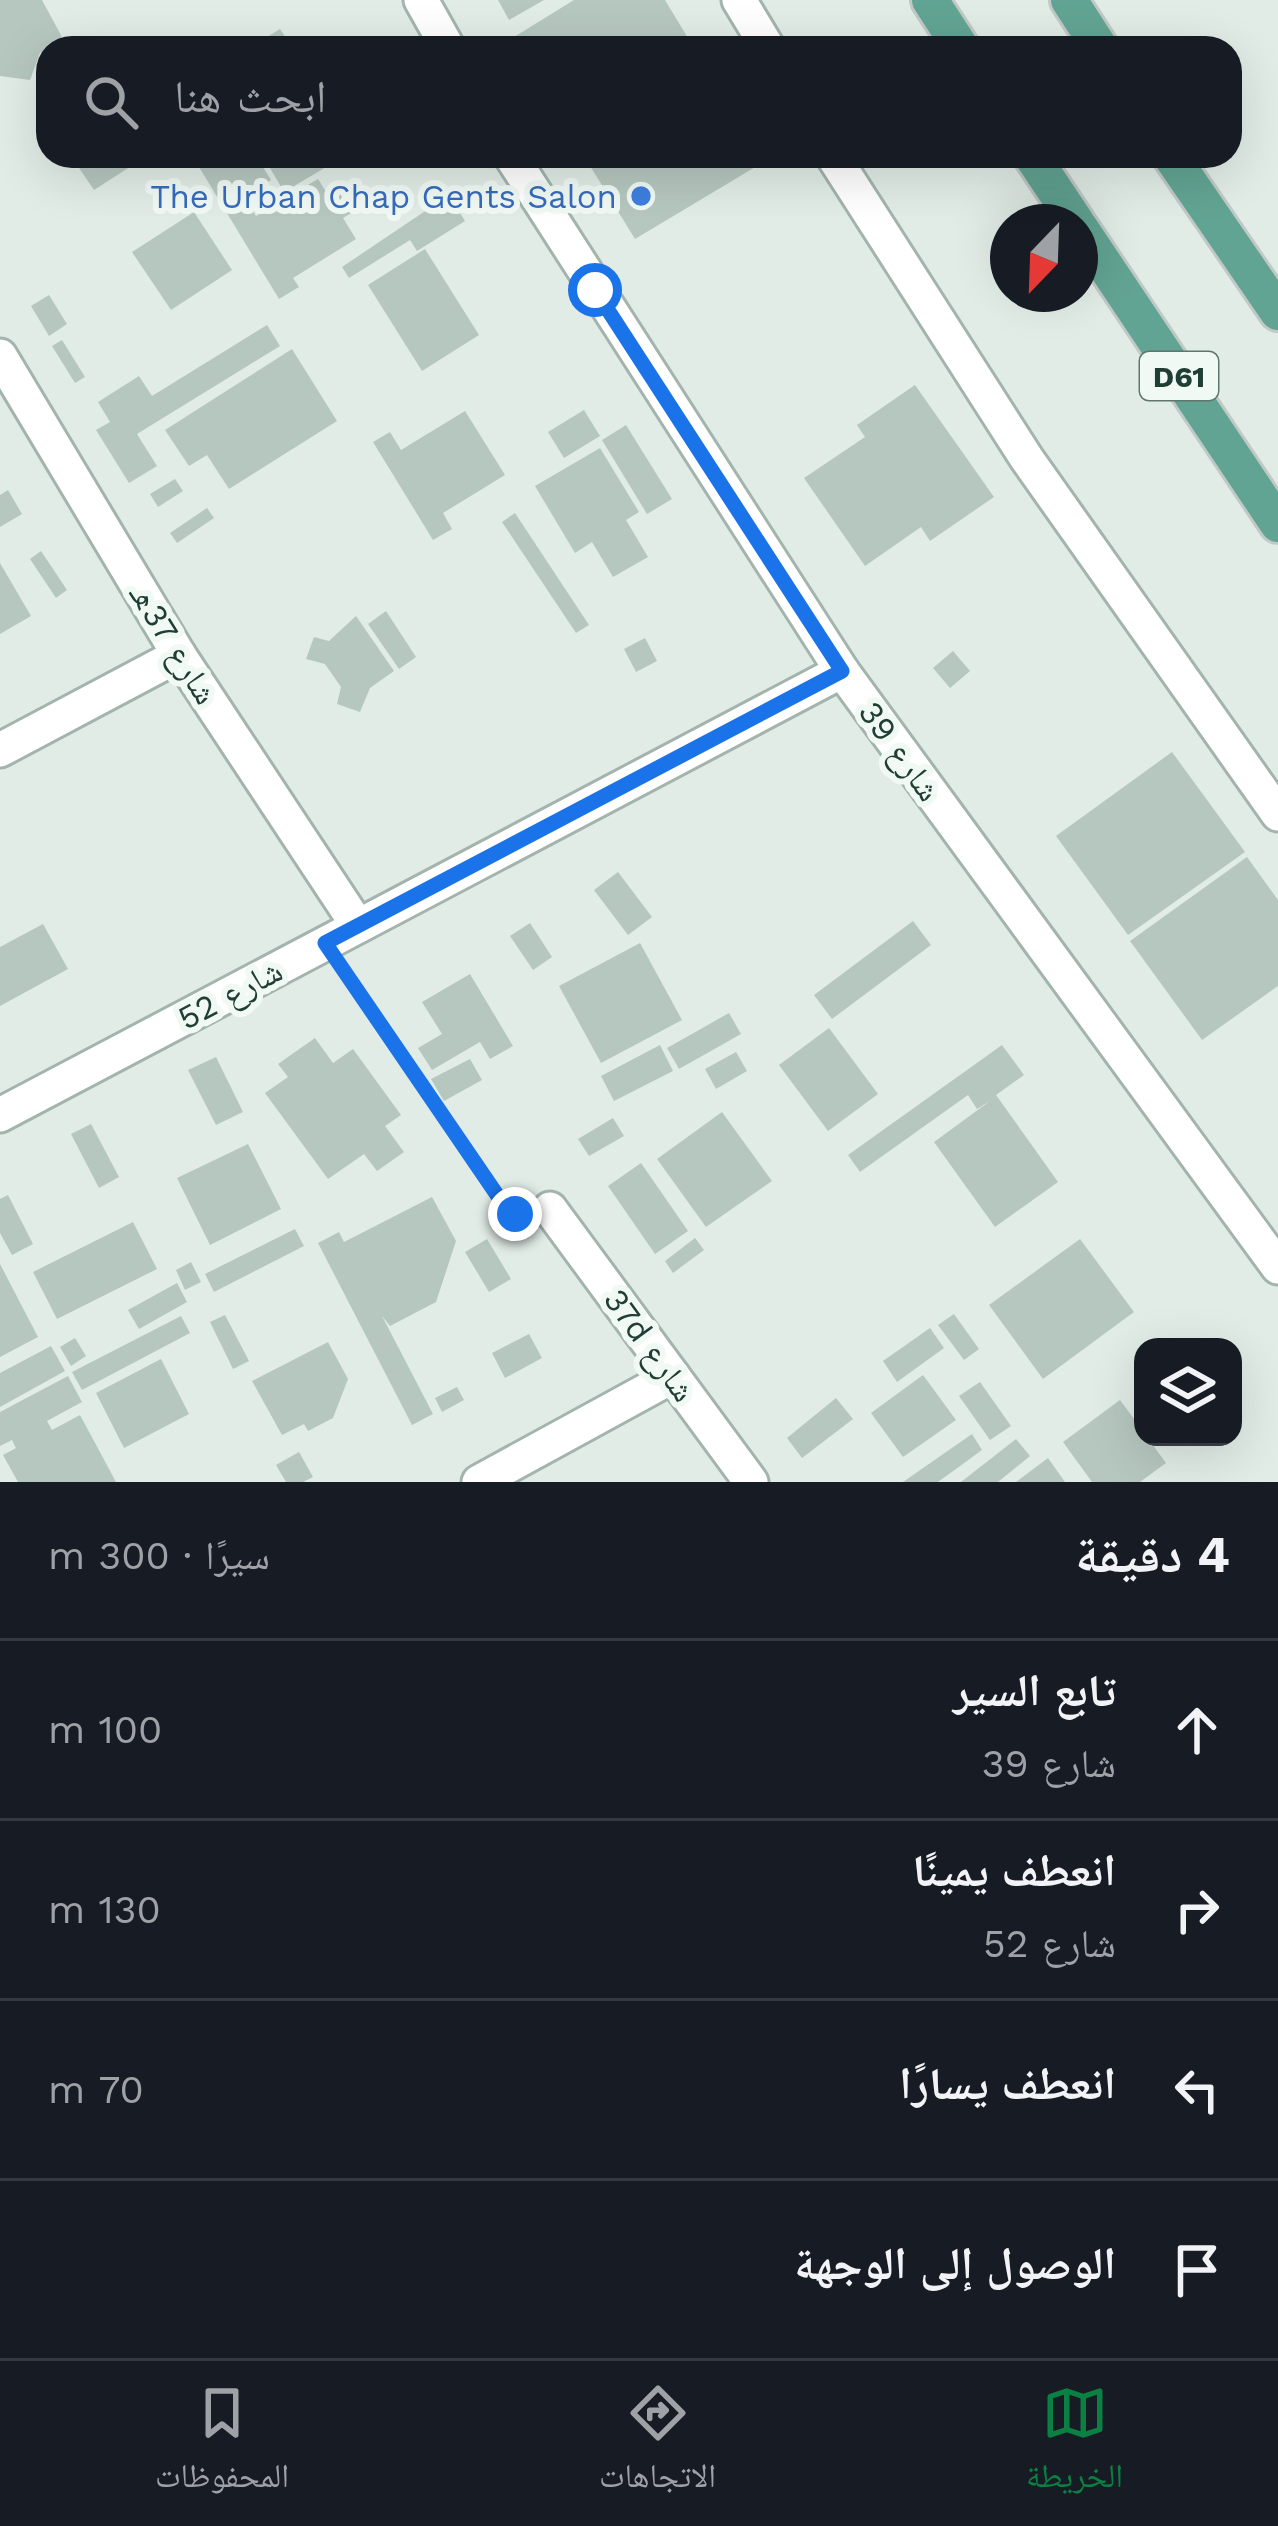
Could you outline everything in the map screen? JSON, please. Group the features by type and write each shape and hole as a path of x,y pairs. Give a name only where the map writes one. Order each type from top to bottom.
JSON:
{"main road":[{"path":"930,0 953,36"},
{"path":"1069,0 1092,36"},
{"name":"D61","path":"1040,168 1064,204"},
{"path":"1180,168 1278,312"},
{"name":"D61","path":"1098,255 1278,524"}],"street":[{"path":"421,0 441,36"},
{"path":"739,0 761,36"},
{"name":"شارع 39","path":"519,168 842,671 1278,1267"},
{"path":"841,168 1027,459 1278,814"},
{"name":"شارع 37هـ","path":"0,356 179,655 358,926"},
{"path":"0,750 179,655"},
{"name":"شارع 52","path":"0,1115 842,671"},
{"name":"37d شارع","path":"553,1213 751,1482"},
{"path":"479,1482 674,1376"}],"path":[{"path":"325,943 506,1208 526,1218 553,1213"}],"building":[{"path":"0,0 42,0 61,36 36,36 36,64 30,80 0,76"},
{"path":"498,0 544,0 509,20"},
{"path":"574,0 665,0 687,36 516,36"},
{"path":"79,168 128,168 94,190"},
{"path":"200,168 264,168 271,180 244,196 256,216 318,179 328,195 342,187 356,210 343,218 356,239 293,278 299,287 279,299"},
{"path":"270,168 325,168 284,192"},
{"path":"591,168 754,168 635,239"},
{"path":"449,195 465,221 417,251 410,240 349,278 342,267"},
{"path":"194,212 232,270 171,310 132,252"},
{"path":"425,249 479,335 422,371 368,285"},
{"path":"49,295 67,324 49,336 31,306"},
{"path":"267,325 280,346 137,434 157,466 129,483 96,430 110,422 98,402 139,376 152,396"},
{"path":"62,340 85,377 75,383 52,346"},
{"path":"292,349 337,421 229,489 207,455 189,466 165,430"},
{"path":"915,385 994,497 930,541 921,527 865,566 804,478 865,437 857,425"},
{"path":"584,410 600,436 564,458 548,432"},
{"path":"465,411 505,475 443,513 452,529 433,540 373,442 390,432 401,450"},
{"path":"626,425 672,499 647,514 602,440"},
{"path":"600,448 639,512 626,520 648,557 613,577 592,542 575,553 535,486"},
{"path":"175,479 183,491 158,507 150,494"},
{"path":"8,490 22,514 0,527 0,495"},
{"path":"207,508 214,518 177,543 170,533"},
{"path":"515,513 589,625 576,633 502,522"},
{"path":"41,551 67,590 56,598 30,559"},
{"path":"0,563 31,616 0,634"},
{"path":"386,611 416,657 399,669 368,624"},
{"path":"356,616 394,671 370,688 360,712 337,704 341,687 325,664 306,659 314,637 329,641"},
{"path":"645,638 657,661 636,672 624,649"},
{"path":"953,651 970,671 950,688 933,668"},
{"path":"1172,752 1245,852 1128,935 1056,836"},
{"path":"1247,857 1278,900 1278,986 1202,1040 1130,941"},
{"path":"618,872 652,917 628,935 594,890"},
{"path":"913,921 931,945 832,1019 814,995"},
{"path":"530,923 552,957 533,970 510,936"},
{"path":"43,924 68,969 0,1006 0,947"},
{"path":"640,943 682,1020 601,1063 559,986"},
{"path":"470,974 513,1046 490,1059 480,1042 432,1070 418,1048 442,1034 422,1002"},
{"path":"729,1013 741,1034 679,1069 667,1048"},
{"path":"829,1028 878,1094 828,1131 779,1065"},
{"path":"315,1038 333,1063 353,1049 401,1115 385,1126 404,1152 377,1171 364,1154 328,1179 265,1093 288,1077 278,1064"},
{"path":"660,1045 673,1071 614,1101 601,1076"},
{"path":"1002,1045 1024,1075 996,1095 1058,1182 995,1227 934,1142 990,1101 977,1109 968,1095 860,1172 848,1155"},
{"path":"736,1052 747,1071 716,1089 705,1069"},
{"path":"216,1057 243,1112 216,1125 188,1070"},
{"path":"470,1059 482,1080 444,1101 431,1079"},
{"path":"722,1112 772,1181 706,1227 657,1159"},
{"path":"613,1118 624,1136 589,1156 578,1139"},
{"path":"91,1124 119,1177 99,1188 71,1134"},
{"path":"248,1144 281,1209 210,1245 177,1178"},
{"path":"641,1163 688,1231 655,1254 608,1186"},
{"path":"8,1195 33,1244 12,1255 0,1233 0,1199"},
{"path":"432,1197 456,1241 436,1302 390,1326 382,1316 433,1414 412,1425 318,1243 339,1232 344,1242"},
{"path":"133,1222 157,1269 57,1319 33,1272"},
{"path":"295,1229 304,1246 214,1292 205,1274"},
{"path":"695,1238 704,1250 673,1273 665,1261"},
{"path":"487,1239 511,1279 489,1292 465,1252"},
{"path":"1080,1239 1134,1312 1043,1379 989,1305"},
{"path":"191,1262 201,1282 185,1290 176,1270"},
{"path":"0,1264 38,1337 0,1357"},
{"path":"177,1283 187,1302 139,1329 128,1310"},
{"path":"954,1314 979,1349 964,1360 938,1325"},
{"path":"225,1315 249,1361 233,1369 210,1322"},
{"path":"181,1316 190,1333 82,1390 72,1372"},
{"path":"930,1328 944,1348 897,1382 883,1361"},
{"path":"529,1334 542,1358 505,1378 492,1353"},
{"path":"75,1338 86,1356 71,1366 60,1347"},
{"path":"328,1342 348,1379 333,1418 308,1431 304,1424 282,1435 252,1381"},
{"path":"51,1346 65,1371 0,1407 0,1373"},
{"path":"161,1359 189,1414 124,1448 96,1393"},
{"path":"923,1375 956,1420 903,1457 871,1413"},
{"path":"68,1376 82,1402 47,1421 52,1430 80,1415 116,1482 18,1482 3,1455 16,1448 12,1440 0,1446 0,1412"},
{"path":"980,1382 1011,1426 990,1440 959,1396"},
{"path":"457,1387 464,1400 442,1412 435,1398"},
{"path":"836,1398 853,1419 802,1458 787,1438"},
{"path":"1120,1400 1134,1419 1134,1446 1154,1446 1166,1463 1140,1482 1092,1482 1063,1442"},
{"path":"972,1434 982,1450 938,1482 903,1482"},
{"path":"1016,1439 1030,1456 998,1482 961,1482"},
{"path":"299,1452 313,1477 286,1482 276,1465"},
{"path":"1048,1458 1065,1482 1016,1482"}],"place":[{"name":"The Urban Chap Gents Salon","path":"641,196"}],"route":[{"path":"515,1214 506,1208 325,943 842,671 595,290"}]}
